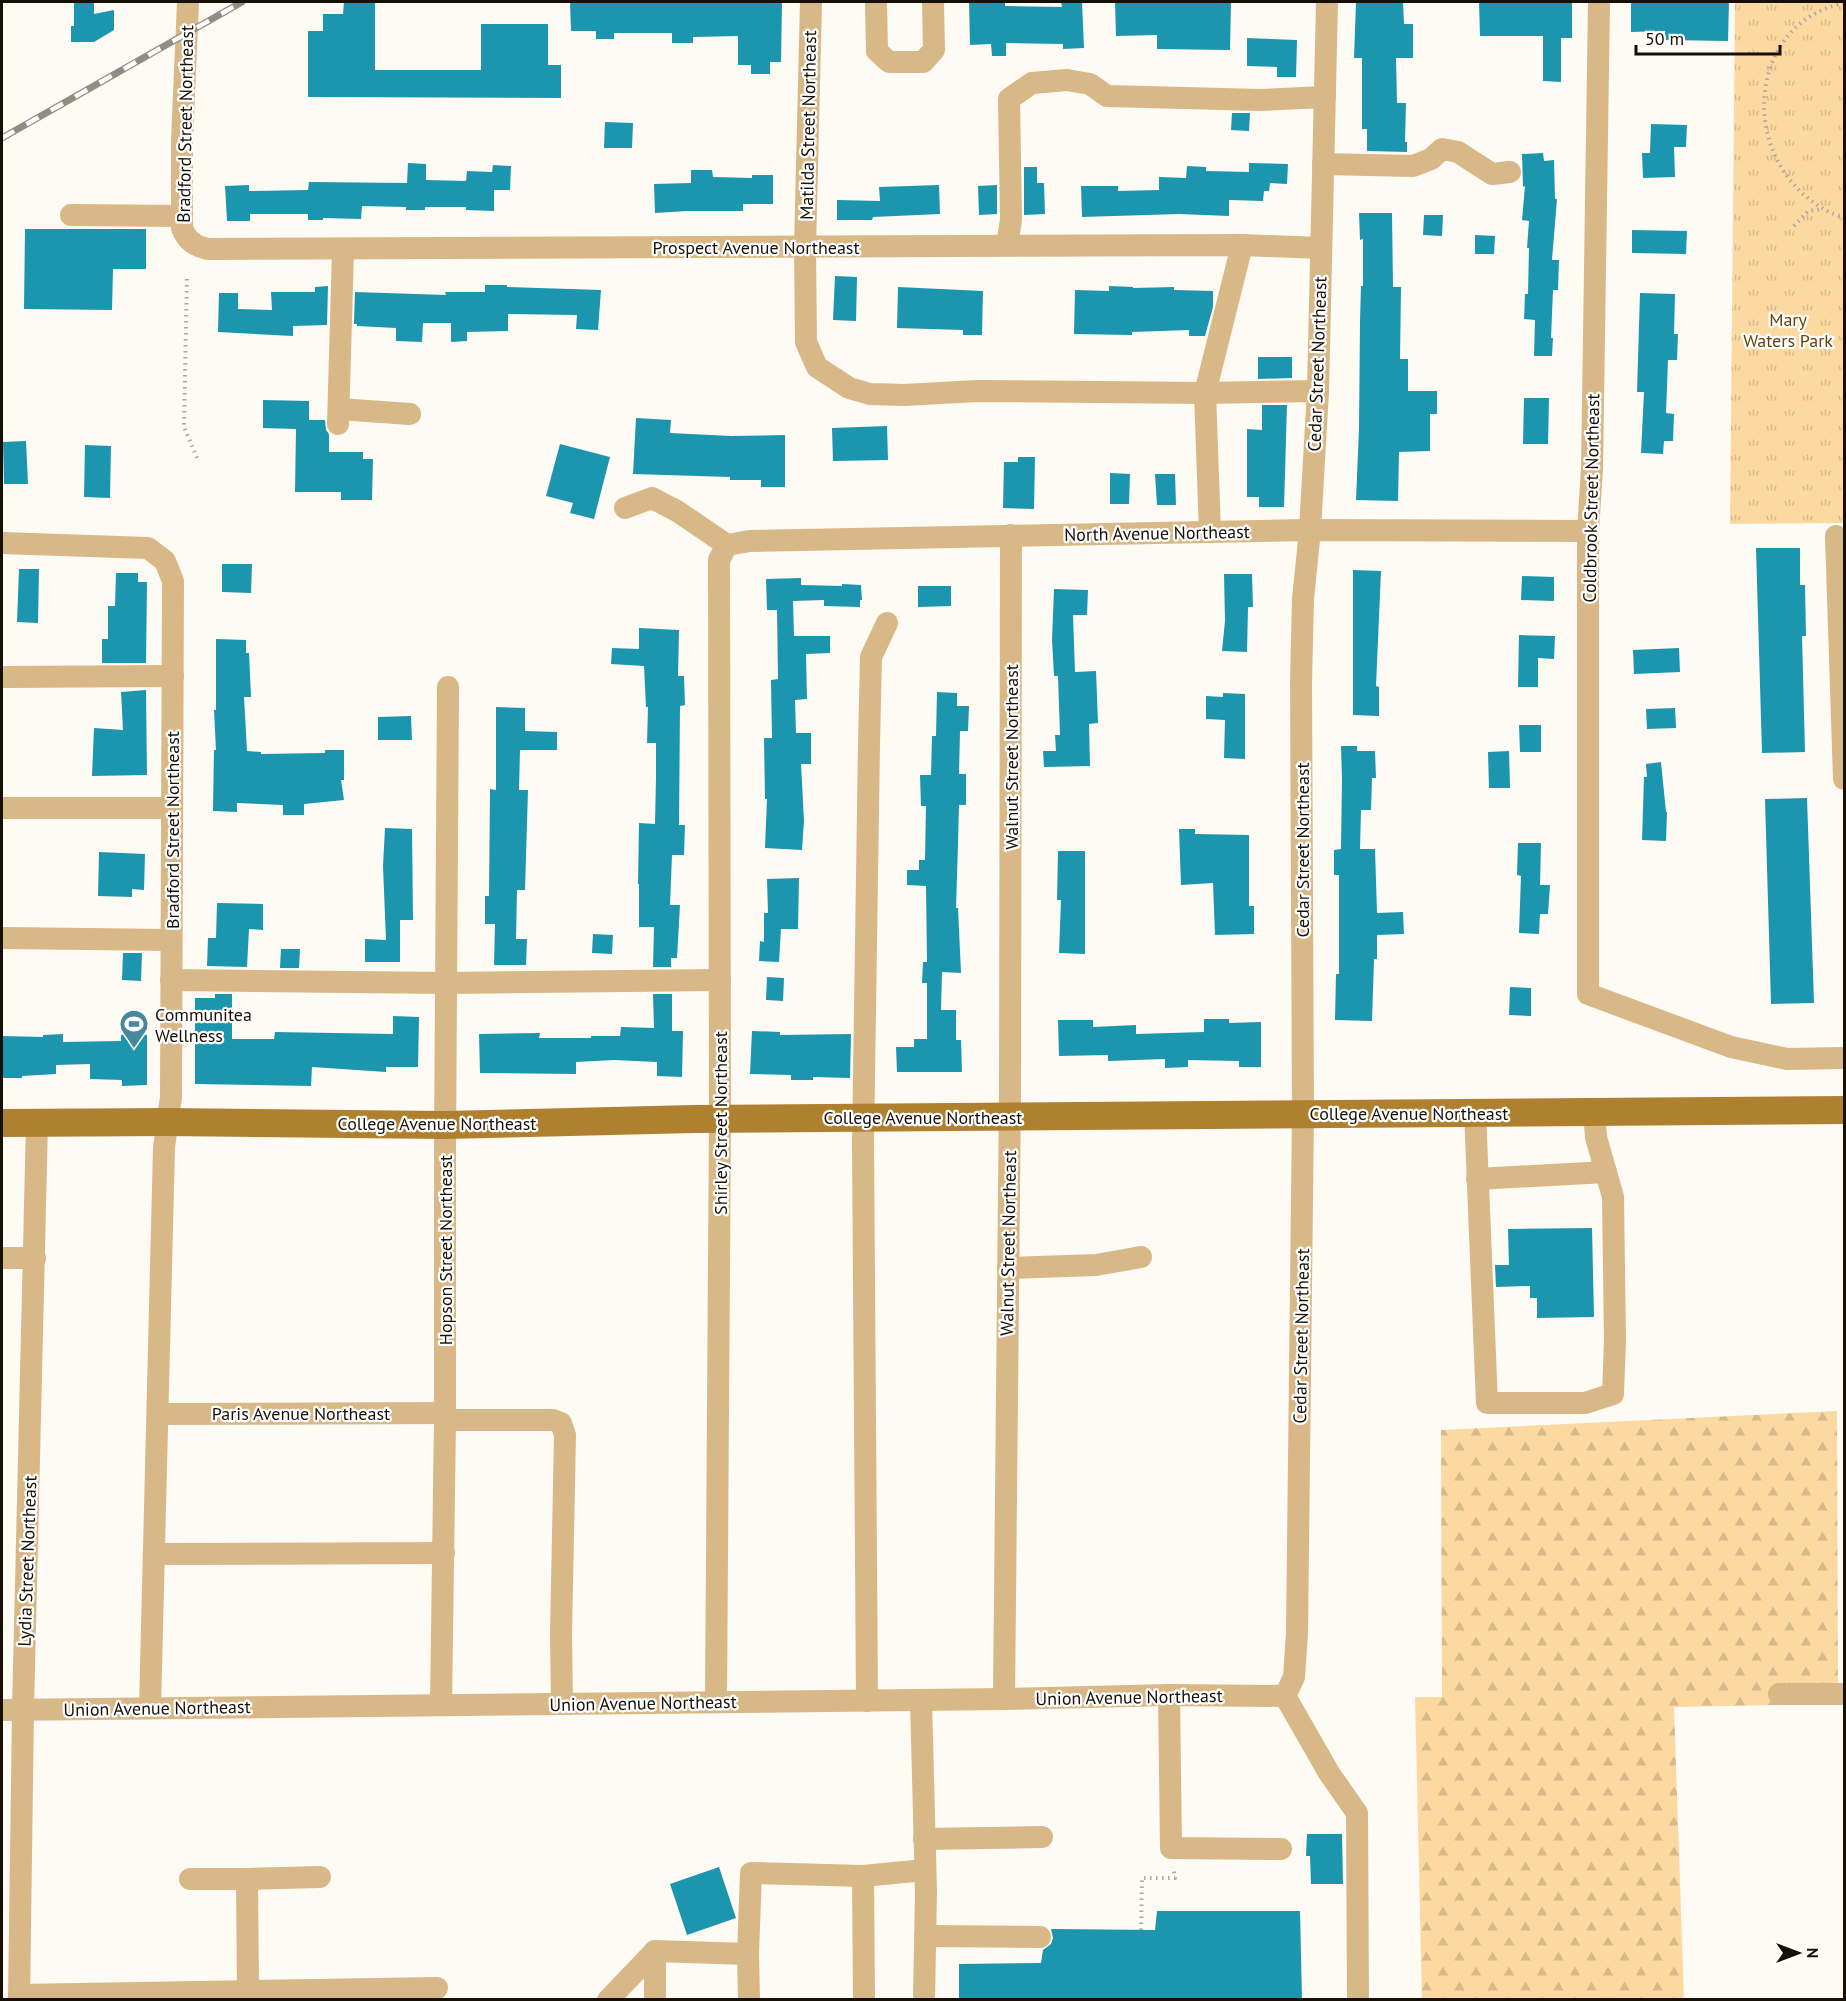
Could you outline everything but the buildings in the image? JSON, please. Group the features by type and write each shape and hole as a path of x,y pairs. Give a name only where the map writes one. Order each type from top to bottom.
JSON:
{"main road":[{"name":"College Avenue Northeast","path":"2,1123 445,1125 720,1119 1845,1110"}],"street":[{"name":"Bradford Street Northeast","path":"188,2 182,141 182,228 185,236 192,243"},
{"name":"Matilda Street Northeast","path":"811,2 805,248 806,342 817,367 849,388 870,394 904,395 977,391 1205,393 1318,391"},
{"path":"876,2 877,51 889,62 923,62 934,50 933,2"},
{"name":"Cedar Street Northeast","path":"1285,1696 1294,1677 1297,1633 1303,1113 1301,682 1304,599 1318,391 1327,2"},
{"name":"Coldbrook Street Northeast","path":"1599,2 1592,469 1588,531 1588,994 1731,1047 1787,1059 1845,1058"},
{"path":"1007,245 1011,220 1009,99 1032,83 1067,80 1090,84 1107,96 1261,100 1325,97"},
{"path":"1323,164 1413,166 1431,159 1442,149 1458,152 1492,174 1510,172"},
{"path":"71,215 182,216"},
{"name":"Prospect Avenue Northeast","path":"192,243 208,249 343,250 1242,244 1321,248"},
{"path":"1210,532 1205,393 1242,244"},
{"path":"343,250 338,417 410,414"},
{"path":"625,508 652,498 677,511 727,545"},
{"name":"North Avenue Northeast","path":"727,545 750,541 1310,530 1588,531"},
{"name":"Walnut Street Northeast","path":"1004,1699 1010,1116 1011,535"},
{"path":"1836,536 1845,778"},
{"name":"Bradford Street Northeast","path":"2,543 148,548 165,561 173,581 171,1096 164,1147 150,1708"},
{"name":"Shirley Street Northeast","path":"716,1702 720,1119 719,560 727,545"},
{"path":"867,1701 863,1118 871,657 887,623"},
{"path":"2,677 173,676"},
{"name":"Hopson Street Northeast","path":"441,1705 445,1417 448,687"},
{"path":"2,808 172,808"},
{"path":"2,938 171,940"},
{"path":"171,980 446,983 720,980"},
{"path":"1475,1112 1487,1403 1585,1403 1613,1394 1615,1340 1613,1197 1596,1137 1594,1111"},
{"name":"Lydia Street Northeast","path":"19,1997 12,1849 12,1710 35,1257 37,1122"},
{"path":"1477,1179 1606,1172"},
{"path":"2,1258 35,1257"},
{"path":"1008,1268 1096,1265 1141,1257"},
{"name":"Paris Avenue Northeast","path":"158,1414 445,1417 553,1420 561,1423 566,1435 561,1634 562,1704"},
{"path":"154,1554 444,1553"},
{"path":"1779,1694 1845,1695"},
{"path":"1169,1695 1171,1848 1281,1849"},
{"name":"Union Avenue Northeast","path":"12,1710 867,1701 1169,1695 1285,1696"},
{"path":"1285,1696 1329,1773 1357,1813 1358,2000"},
{"path":"921,1700 925,1870 924,2000"},
{"path":"924,1839 1042,1837"},
{"path":"749,2000 751,1873 863,1875 925,1870"},
{"path":"863,1875 864,2000"},
{"path":"190,1879 247,1880 320,1877"},
{"path":"247,1880 248,1991"},
{"path":"925,1936 1040,1937"},
{"path":"608,2000 655,1951 748,1953"},
{"path":"655,1951 656,2000"},
{"path":"19,1997 436,1988"}],"path":[{"path":"1845,3 1813,14 1787,35 1777,50 1766,84 1765,111 1767,133 1773,154 1782,171 1794,186 1824,209 1842,217 1845,223"},
{"path":"1794,226 1808,211 1824,209"},
{"path":"187,279 184,427 197,458"},
{"path":"1141,1930 1142,1878 1175,1878 1171,1848"}],"green space":[{"name":"Mary Waters Park","path":"1735,2 1844,2 1844,523 1730,524"},
{"path":"1837,1411 1838,1704 1674,1707 1684,1999 1422,1999 1415,1697 1442,1697 1441,1430"}],"railway":[{"path":"2,138 242,2"}],"place":[{"name":"Communitea Wellness","path":"134,1050"}]}
